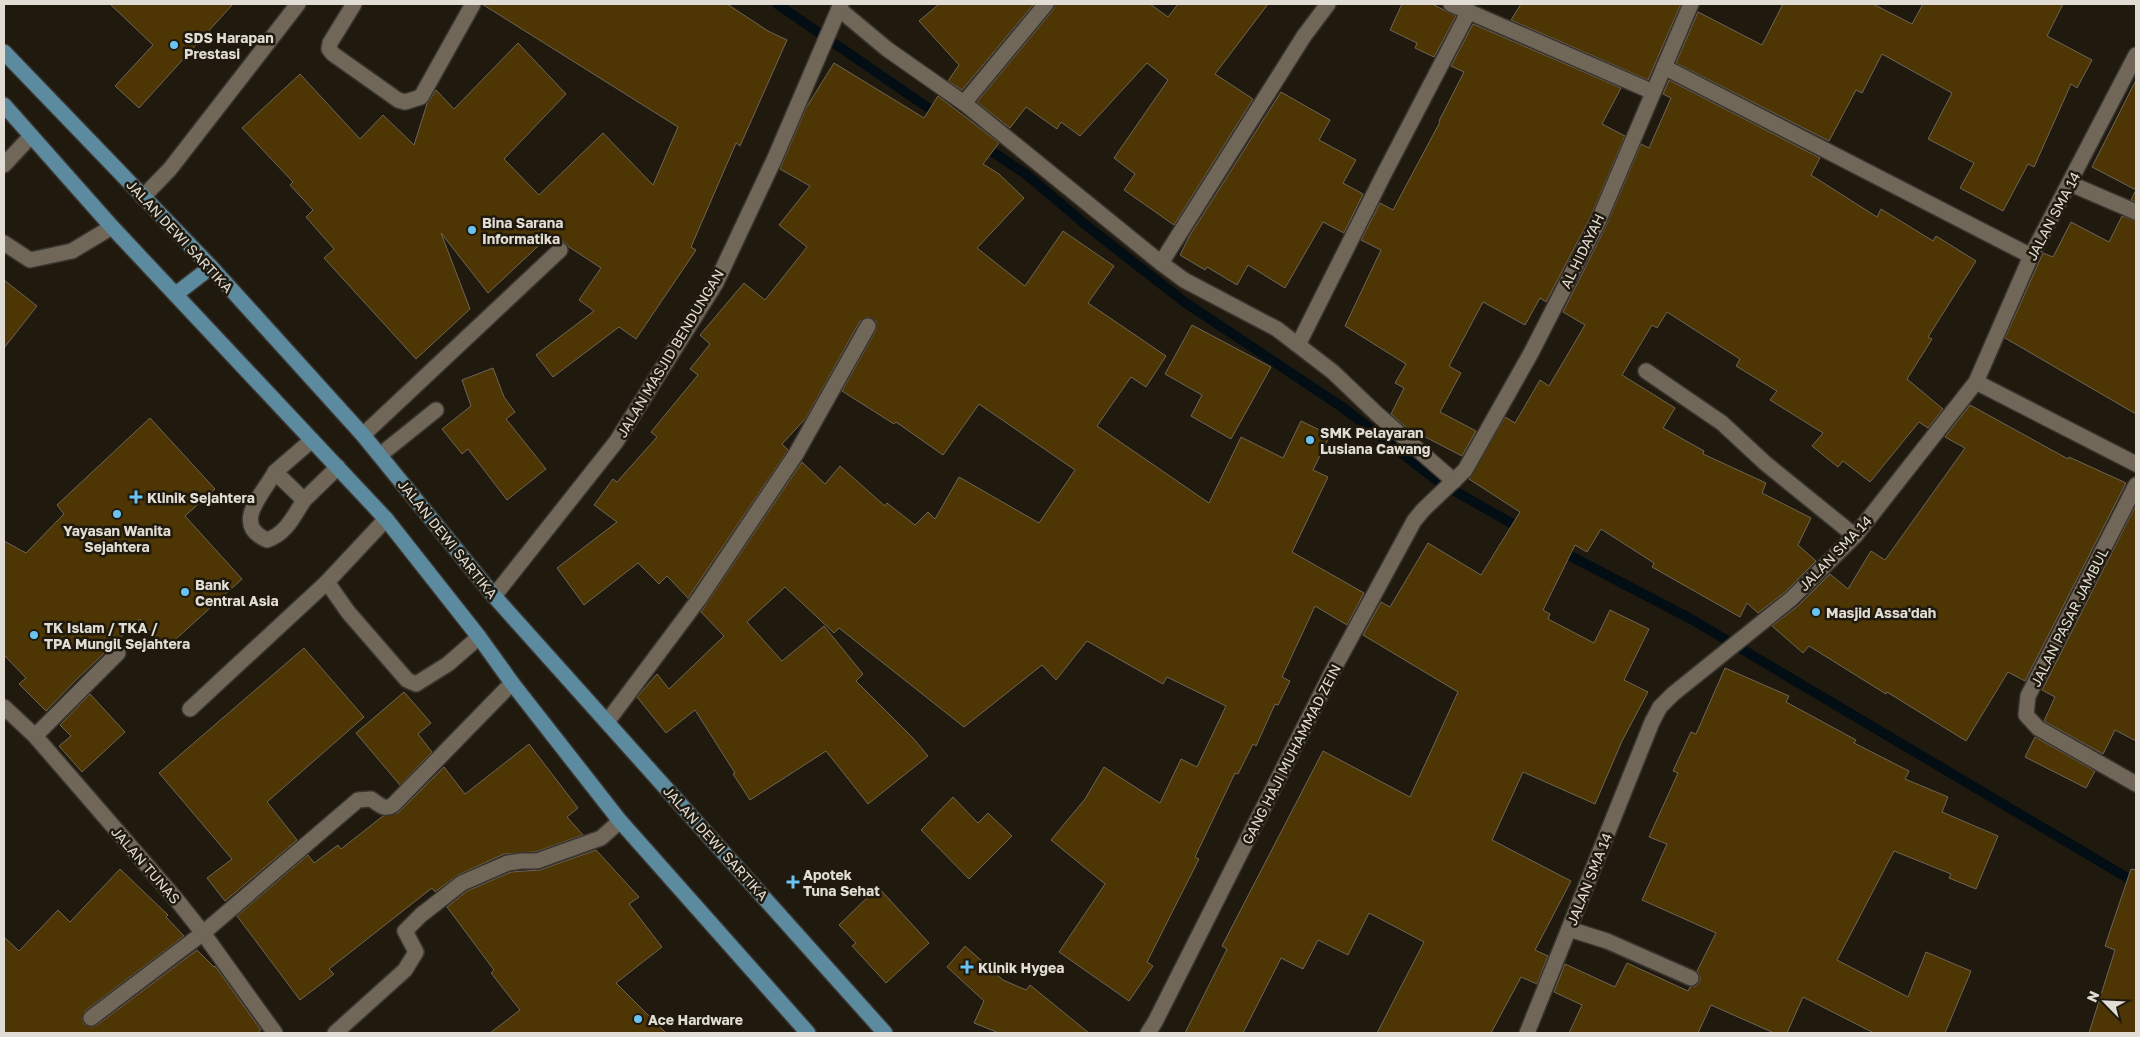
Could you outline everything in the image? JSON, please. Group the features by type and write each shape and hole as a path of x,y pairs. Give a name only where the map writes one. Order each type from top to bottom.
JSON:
{"main road":[{"name":"JALAN DEWI SARTIKA","path":"4,52 211,267 380,455 494,596 885,1033"},
{"path":"4,105 112,228 386,519 620,821 808,1033"},
{"path":"176,294 211,267"}],"street":[{"path":"143,197 170,169 298,4"},
{"path":"354,4 330,44 329,49 333,54 398,100 405,102 420,97 473,4"},
{"path":"964,103 1046,4"},
{"path":"1161,263 1304,36 1328,4"},
{"path":"1451,4 1653,92"},
{"name":"AL HIDAYAH","path":"1452,483 1465,470 1531,353 1598,222 1691,4"},
{"path":"840,6 886,49 964,103 1161,263 1184,280 1277,329 1334,372 1452,483"},
{"name":"JALAN MASJID BENDUNGAN","path":"494,596 616,442 716,283 774,160 840,6"},
{"path":"1298,345 1469,11"},
{"name":"JALAN SMA 14","path":"1527,1033 1652,722 1660,707 1673,694 1790,599 1855,536 1976,382 2032,256 2071,184 2136,55"},
{"path":"1664,67 2032,256"},
{"path":"4,165 31,136"},
{"path":"2071,184 2136,212"},
{"path":"4,244 30,260 72,251 112,228"},
{"path":"362,435 560,250"},
{"path":"607,722 699,599 796,454 868,326"},
{"path":"1646,371 1722,423 1765,463 1855,536"},
{"path":"1976,382 2136,464"},
{"path":"380,455 436,410"},
{"path":"312,440 275,472 261,494 250,518 250,527 256,535 267,540 276,537 287,528 304,500 338,467"},
{"path":"275,472 304,500"},
{"name":"GANG HAJI MUHAMMAD ZEIN","path":"1148,1033 1332,672 1414,521 1452,483"},
{"name":"JALAN PASAR JAMBUL","path":"2136,485 2028,696 2026,715 2038,728 2136,784"},
{"path":"190,709 327,582 386,519"},
{"path":"327,582 359,625 407,680 416,684 448,664 479,637"},
{"path":"35,736 118,653"},
{"path":"91,1018 203,933 358,800 371,799 383,808 393,805 512,683"},
{"name":"JALAN TUNAS","path":"4,706 35,736 203,933 275,1033"},
{"path":"335,1033 405,970 416,952 405,931 421,915 462,883 508,863 522,861 537,862 601,838 620,821"},
{"path":"1569,929 1608,941 1691,978"}],"building":[{"name":"SDS Harapan Prestasi","path":"110,4 233,4 139,108 115,86 153,45"},
{"path":"482,4 727,4 768,31 787,40 740,146 736,143 691,247 696,250 636,339 619,327 553,377 536,355 594,311 579,300 601,268 569,247 566,243 550,235 488,293 441,233 470,309 416,359 324,258 334,249 306,217 313,210 290,185 293,182 242,128 300,74 360,139 383,115 414,145 427,104 436,90 454,109 518,43 566,94 504,159 539,195 603,133 653,185 678,127"},
{"path":"939,4 1034,4 962,90 948,81 959,65 919,21"},
{"path":"1055,4 1150,4 1168,17 1178,4 1268,4 1215,74 1253,99 1174,225 1124,190 1135,174 1114,158 1168,80 1147,63 1080,136 1061,122 1057,129 1026,107 1010,128 977,102 1053,10"},
{"path":"1402,4 1432,4 1456,16 1434,57 1415,48 1417,43 1390,30"},
{"path":"1521,4 1681,4 1648,80 1511,20"},
{"path":"1783,4 1873,4 1912,24 1923,4 2063,4 2047,36 2092,60 2077,88 2071,84 2034,167 2028,164 2003,211 1960,188 1974,163 1928,139 1952,93 1882,54 1862,93 1856,90 1829,141 1676,63 1698,12 1762,45"},
{"path":"1473,24 1621,88 1602,124 1625,136 1590,218 1546,302 1540,298 1525,325 1483,302 1449,366 1461,373 1440,412 1476,431 1462,456 1406,427 1391,414 1404,388 1395,383 1406,364 1345,326 1381,250 1361,240 1380,203 1393,210 1440,122 1464,72 1451,66"},
{"path":"834,63 924,118 938,96 999,143 983,164 999,174 1024,198 977,248 1025,286 1063,231 1114,266 1088,303 1166,356 1146,387 1131,377 1097,426 1209,503 1241,437 1283,458 1301,421 1330,435 1313,470 1328,477 1292,552 1364,593 1347,625 1315,606 1282,677 1290,681 1278,705 1275,704 1256,746 1253,744 1238,774 1235,773 1195,857 1199,859 1147,962 1153,966 1129,1001 1059,952 1105,884 1051,840 1085,799 1104,767 1160,803 1181,759 1197,767 1226,706 1167,677 1163,684 1087,641 1056,680 1042,665 964,727 839,628 834,633 785,587 747,622 782,661 824,626 863,674 856,681 913,738 928,756 868,804 826,751 750,800 695,710 666,733 637,697 657,674 669,689 724,636 701,612 802,462 825,484 840,466 885,506 887,503 915,525 928,512 935,519 959,477 1039,523 1075,470 979,404 943,455 896,422 894,424 842,391 876,330 876,321 867,317 860,321 806,418 782,444 788,450 688,598 667,576 659,584 638,563 584,605 557,568 617,522 594,505 613,479 617,482 657,437 651,432 698,375 690,369 710,344 700,335 744,283 765,300 807,247 779,225 810,186 780,169 806,108"},
{"path":"1669,80 1820,158 1811,175 1877,217 1881,209 1933,241 1936,236 1976,261 1928,337 1932,339 1907,379 1943,409 1928,428 1919,422 1870,482 1843,461 1838,467 1812,446 1823,433 1770,400 1777,391 1736,366 1740,359 1667,312 1657,328 1652,325 1622,375 1675,408 1663,428 1704,451 1703,454 1766,483 1762,493 1811,518 1798,545 1816,561 1785,592 1758,613 1747,603 1740,617 1652,567 1654,563 1601,529 1587,552 1575,545 1543,610 1550,614 1548,619 1594,643 1610,610 1649,629 1624,680 1648,692 1622,741 1595,804 1523,772 1492,840 1571,881 1535,950 1548,956 1537,984 1521,977 1491,1033 1377,1033 1424,942 1369,913 1348,955 1318,940 1303,969 1281,958 1243,1033 1185,1033 1227,949 1222,946 1323,751 1410,797 1458,692 1363,635 1381,602 1390,607 1428,543 1481,575 1520,512 1469,479 1505,417 1515,423 1540,380 1549,386 1585,325 1563,312 1606,226 1641,144 1649,148 1671,98 1663,94"},
{"path":"2136,80 2136,190 2092,167"},
{"path":"1281,92 1330,120 1319,140 1356,160 1343,183 1363,194 1344,233 1323,222 1285,288 1248,265 1237,285 1207,267 1205,270 1180,255 1190,235"},
{"path":"2136,190 2136,202 2131,200"},
{"path":"2122,216 2136,221 2136,414 2005,338 2043,253 2053,257 2071,222 2109,242"},
{"path":"4,280 37,306 4,348"},
{"path":"1192,325 1271,367 1231,439 1191,416 1202,395 1165,374"},
{"path":"493,368 504,397 515,412 506,419 546,469 507,500 468,449 462,454 442,429 471,406 462,380"},
{"path":"1970,405 2068,459 2069,457 2126,483 2025,681 2008,672 1966,741 1809,646 1803,653 1772,626 1798,606 1830,574 1848,589 1871,551 1885,560 1965,448 1945,437"},
{"name":"Yayasan Wanita Sejahtera","path":"150,418 215,489 185,516 242,579 166,648 140,619 46,711 19,684 26,678 4,655 4,541 26,553 64,514 57,505"},
{"path":"2136,505 2136,741 2115,730 2103,754 2044,721 2055,697 2042,690"},
{"path":"304,648 364,717 267,802 297,840 225,901 207,878 232,859 159,773"},
{"path":"1725,668 1789,696 1786,702 1856,740 1854,743 1909,771 1905,779 1948,797 1942,812 1998,836 1976,889 1949,878 1951,874 1894,851 1837,960 1908,997 1926,952 1971,971 1945,1033 1874,1033 1803,997 1787,1033 1774,1033 1711,1005 1698,1033 1569,1033 1582,1005 1554,992 1565,964 1615,987 1627,963 1688,991 1690,987 1696,986 1700,981 1697,971 1716,933 1642,900 1667,844 1649,837 1678,773 1673,771 1691,732 1696,734"},
{"path":"404,692 431,723 418,734 432,752 400,785 356,733"},
{"path":"90,694 125,732 82,772 59,746 71,736 60,725"},
{"path":"2035,737 2095,771 2086,788 2025,757"},
{"path":"529,744 578,808 567,817 583,835 535,852 504,854 458,875 435,892 432,888 329,969 334,974 300,1000 237,916 308,855 314,863 338,845 341,849 383,816 398,813 444,767 465,794"},
{"path":"953,797 978,823 988,813 1012,836 969,879 921,830"},
{"path":"596,850 639,897 629,904 662,947 616,983 666,1033 490,1033 520,1010 491,973 494,970 447,907 467,891 511,872 540,870"},
{"path":"120,869 168,915 166,917 184,936 85,1011 82,1019 84,1024 92,1027 97,1025 197,950 215,966 261,1030 257,1033 4,1033 4,937 19,951 58,910 70,922"},
{"path":"2131,869 2136,870 2136,1033 2089,1033 2115,950 2105,946"},
{"path":"878,887 929,943 886,983 852,946 856,943 839,925"},
{"path":"965,946 1003,980 1026,990 1030,985 1089,1033 999,1033 974,1023 984,1001 947,967"}],"waterway":[{"path":"777,4 940,116"},
{"path":"981,144 1027,175 1087,226 1183,301 1342,407 1439,482 1525,531"},
{"path":"1559,550 1691,619 2136,883"}],"place":[{"name":"SDS Harapan Prestasi","path":"174,45"},
{"name":"Bina Sarana Informatika","path":"472,230"},
{"name":"SMK Pelayaran Lusiana Cawang","path":"1310,440"},
{"name":"Klinik Sejahtera","path":"136,497"},
{"name":"Yayasan Wanita Sejahtera","path":"117,514"},
{"name":"Bank Central Asia","path":"185,592"},
{"name":"Masjid Assa'dah","path":"1816,612"},
{"name":"TK Islam / TKA / TPA Mungil Sejahtera","path":"34,635"},
{"name":"Apotek Tuna Sehat","path":"793,882"},
{"name":"Klinik Hygea","path":"967,967"},
{"name":"Ace Hardware","path":"638,1019"}]}
